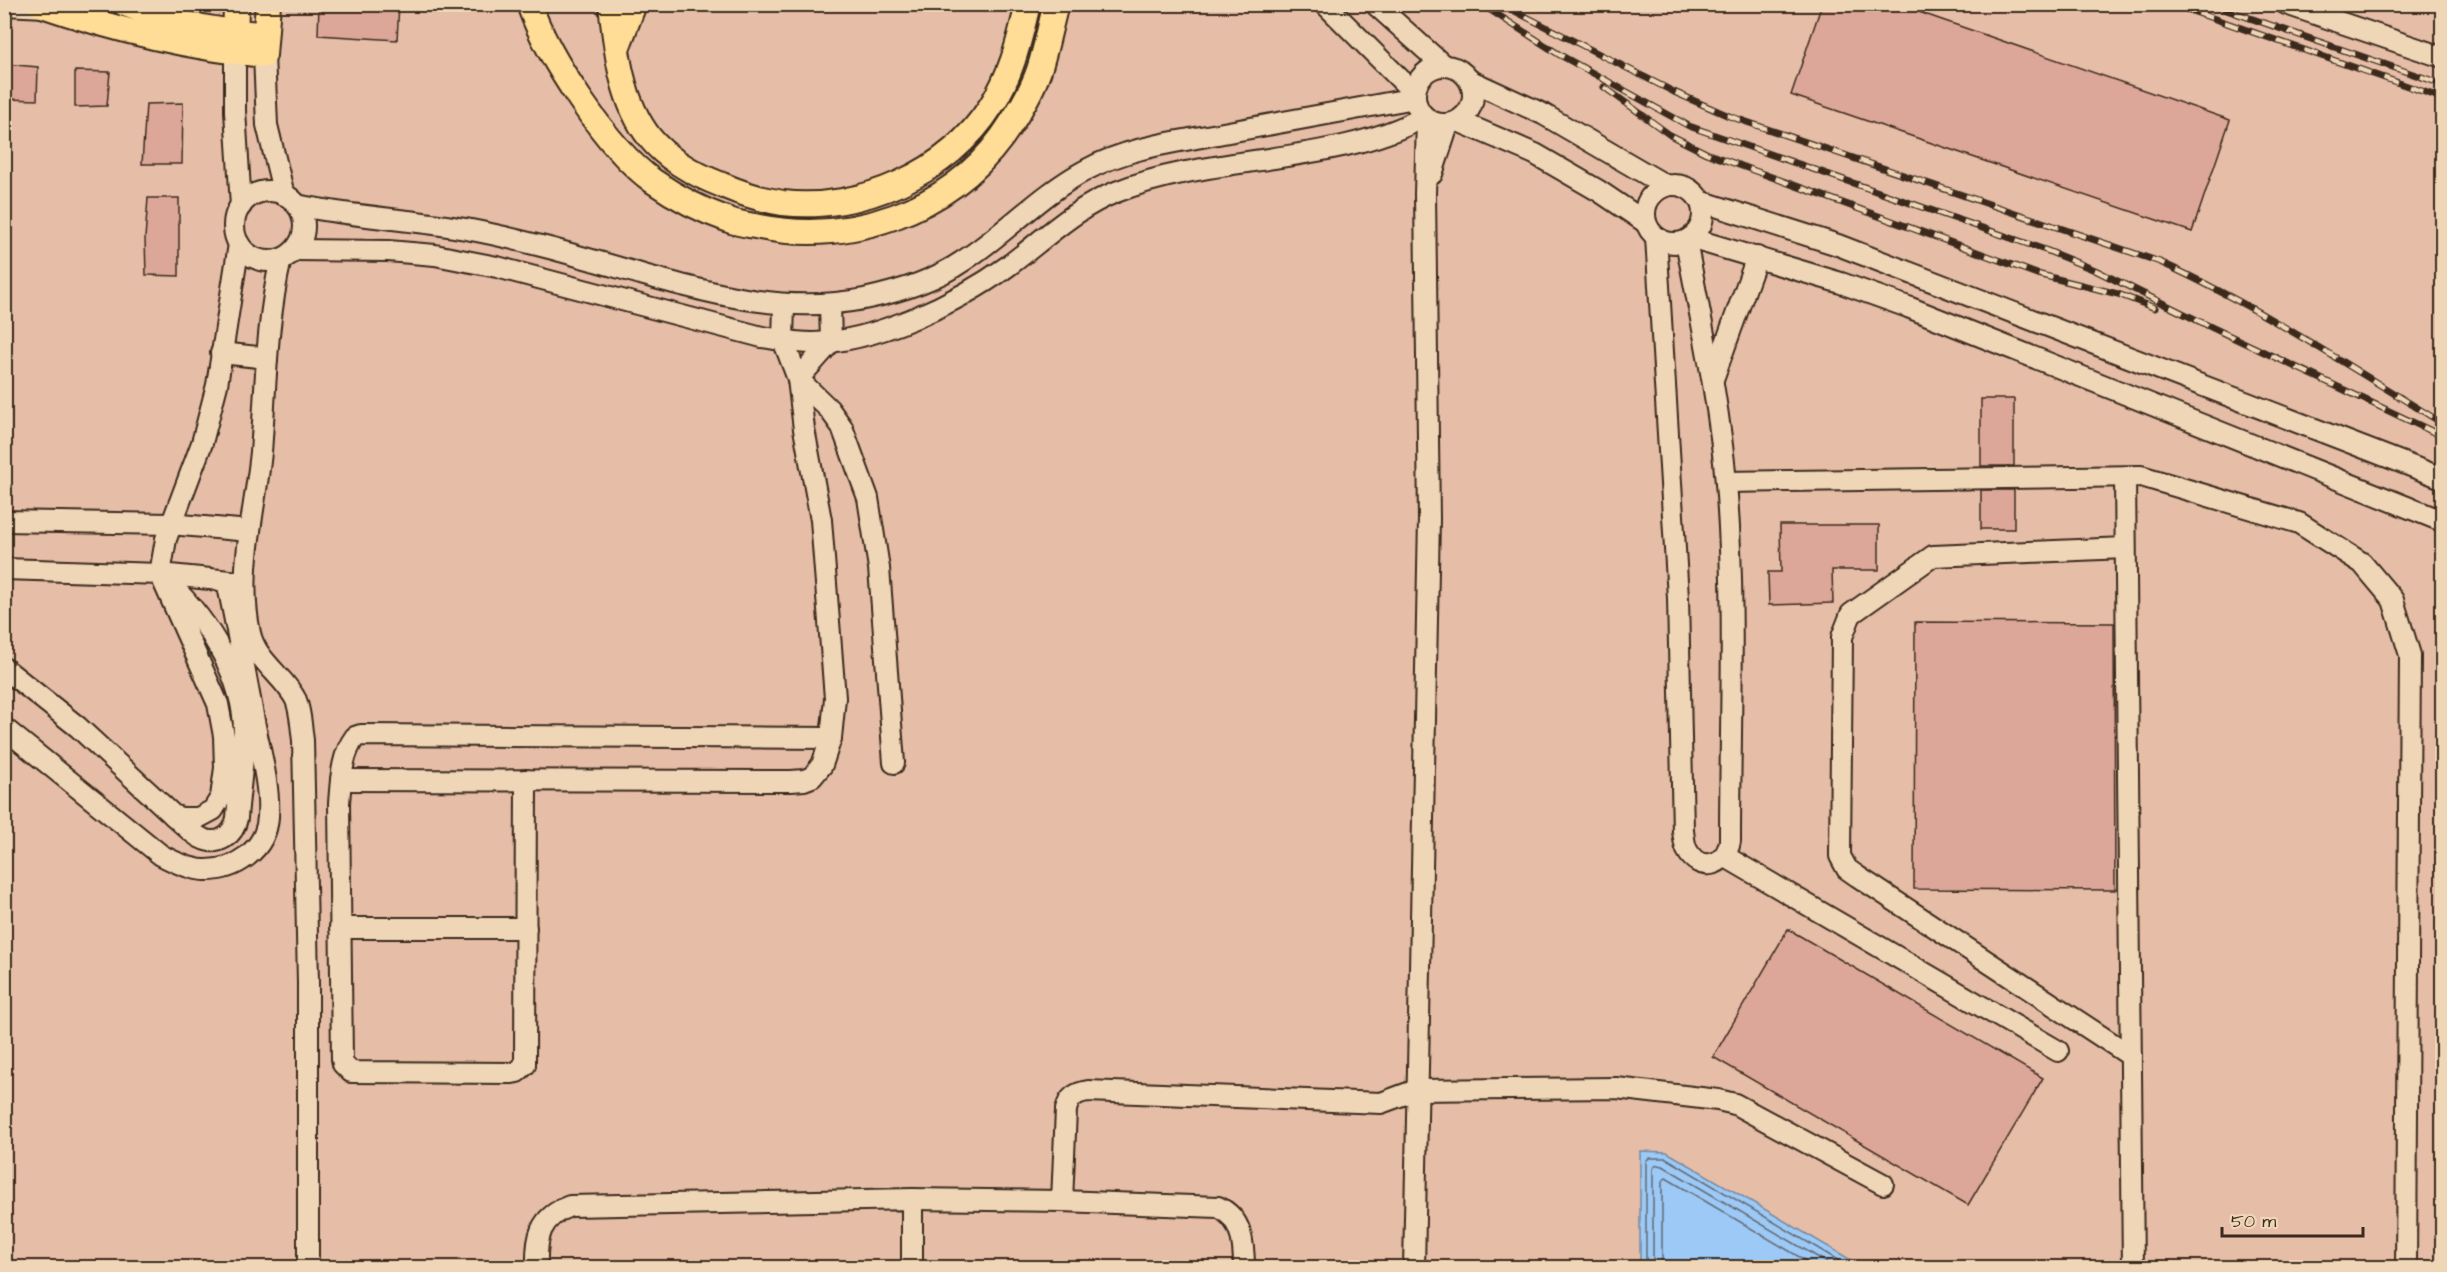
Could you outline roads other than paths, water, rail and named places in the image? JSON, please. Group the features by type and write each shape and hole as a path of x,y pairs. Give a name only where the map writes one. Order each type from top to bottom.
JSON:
{"main road":[{"path":"125,4 170,21 215,31 235,43"},
{"path":"235,43 236,4"},
{"path":"42,6 196,47 235,43 264,45 268,4"},
{"path":"529,4 543,37 595,118 621,151 652,180 691,203 731,221 778,231 818,232 861,228 899,215 933,199 972,170 1001,139 1023,105 1039,71 1056,4"},
{"path":"611,4 616,51 627,91 638,117 651,138 677,162 708,180 746,195 783,202 820,204 861,197 903,182 937,163 966,137 991,107 1014,62 1028,4"},
{"path":"616,51 634,4"}],"street":[{"path":"1325,4 1414,96"},
{"path":"1375,4 1444,66 1458,70 1469,80 1543,114 1665,185 1684,186 1692,190 1700,201 1703,215 1702,224 1688,240"},
{"path":"2286,4 2442,57"},
{"path":"4,5 42,6"},
{"path":"235,43 235,111 241,206"},
{"path":"4,728 150,848 183,866 206,870 237,864 259,845 268,818 236,582 250,531 260,455 270,311 288,254 303,236 304,228 303,220 291,200 267,125 264,45"},
{"path":"1444,66 1430,69 1416,86 1414,96 1417,108 1425,118 1440,125 1453,123 1467,114 1473,101 1469,80"},
{"path":"1414,96 1119,155 1060,186 961,263 920,284 895,292 830,304 784,305 740,299 523,242 466,229 352,215 291,200 277,192 261,192 246,200 235,220 236,236 244,250 265,261 288,254 388,251 435,255 497,267 783,340 800,343 831,342 872,332 906,320 969,293 1078,212 1118,191 1198,169 1353,144 1395,131 1425,118"},
{"path":"1414,1268 1429,519 1425,118"},
{"path":"1425,194 1453,123"},
{"path":"1453,123 1535,154 1599,191 1650,230 1673,243 1688,240 1757,257 1908,306 2442,521"},
{"path":"1665,185 1650,196 1646,204 1650,230 1678,598 1685,846 1691,856 1702,863 1720,862 1725,857 1730,841 1731,600 1726,482 1712,381 1688,240"},
{"path":"1700,201 1838,245 2442,478"},
{"path":"166,810 173,815 189,819 198,818 213,810 221,797 224,746 218,704 160,574 161,555 170,524 202,442 217,385 239,244"},
{"path":"1712,381 1757,257"},
{"path":"798,379 831,342 830,304"},
{"path":"341,780 804,780 812,777 822,765 831,738 835,698 821,520 804,429 798,379 783,340 784,305"},
{"path":"221,353 267,357"},
{"path":"798,379 830,409 842,427 868,498 879,568 894,763"},
{"path":"2125,477 2133,1268"},
{"path":"1726,482 2141,477 2299,523 2362,563 2393,600 2410,655 2406,1268"},
{"path":"4,521 170,524 250,531"},
{"path":"2126,548 1933,556 1851,614 1842,637 1840,856 1847,869 1857,876 2131,1056"},
{"path":"4,569 160,574 236,582"},
{"path":"4,668 78,727 166,810 200,837 207,840 223,839 236,824 244,734 241,703 228,668 206,626 192,607 160,574"},
{"path":"236,582 250,634 260,654 296,700 303,740 308,982 308,1268"},
{"path":"526,780 526,1059 522,1069 512,1073 356,1073 346,1068 342,1059 339,803 346,752 355,737 361,735 831,738"},
{"path":"206,870 207,840"},
{"path":"1725,857 2058,1051"},
{"path":"340,928 526,928"},
{"path":"1062,1201 1066,1110 1068,1103 1078,1092 1088,1091 1381,1103 1416,1090 1616,1088 1735,1104 1883,1184"},
{"path":"912,1199 912,1268"},
{"path":"537,1268 538,1236 555,1211 570,1206 912,1199 1062,1201 1218,1207 1226,1211 1241,1231 1245,1268"}],"water":[{"path":"1640,1151 1667,1152 1863,1267 1640,1267"}],"railway":[{"path":"1481,4 1560,55 1689,126 2048,251 2095,270 2442,436"},
{"path":"1501,4 1674,92 1729,116 2160,262 2233,298 2442,423"},
{"path":"2172,4 2442,98"},
{"path":"2209,4 2442,84"},
{"path":"1604,87 1670,135 1706,153 2037,274 2118,294 2155,308"}]}
